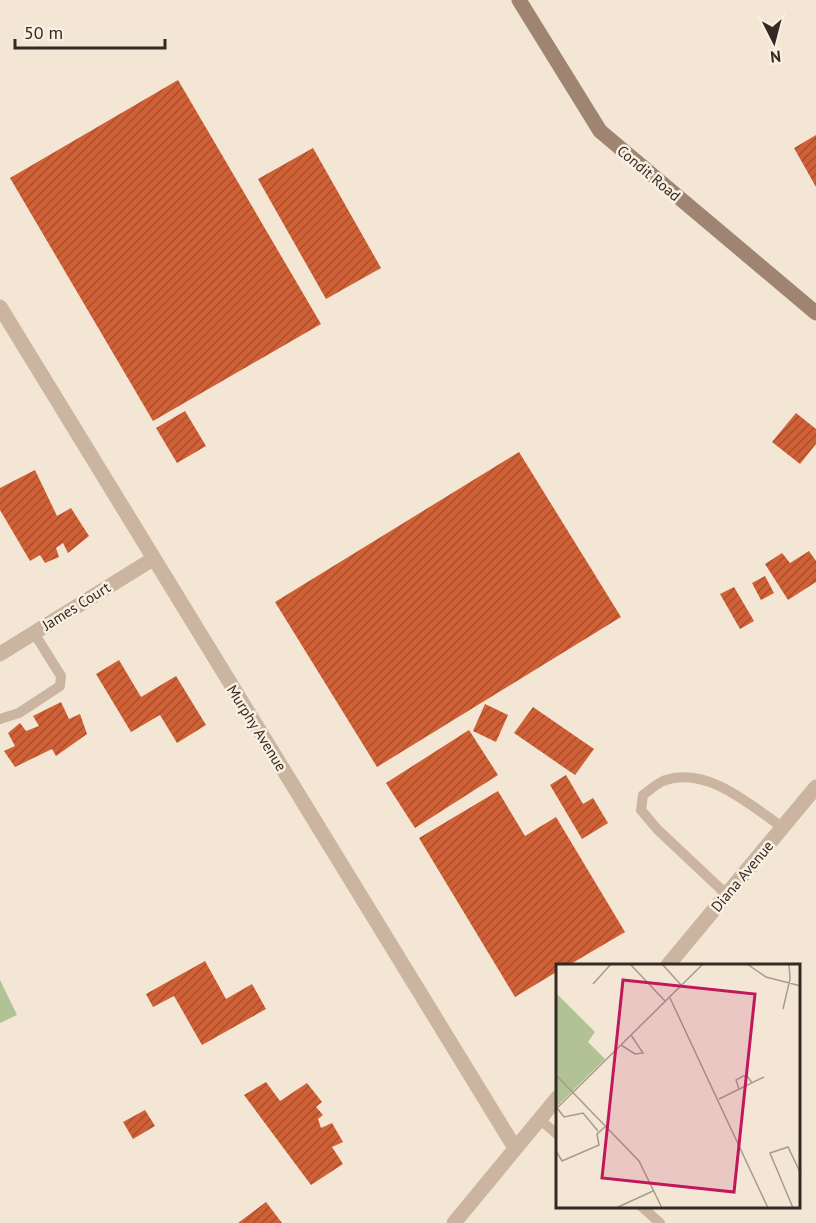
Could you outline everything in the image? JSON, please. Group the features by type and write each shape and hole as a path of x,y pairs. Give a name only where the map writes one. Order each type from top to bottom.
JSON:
{"street":[{"name":"Condit Road","path":"519,0 600,131 816,313"},
{"name":"Murphy Avenue","path":"0,307 515,1148"},
{"name":"James Court","path":"0,654 153,559"},
{"name":"Diana Avenue","path":"669,964 816,787"},
{"path":"454,1223 556,1099"}],"lane":[{"path":"0,719 19,713 60,686 61,676 34,633"},
{"path":"726,894 646,816 641,810 643,795 663,781 694,778 729,790 782,827"},
{"path":"539,1119 556,1133"},
{"path":"643,1208 660,1223"}],"green space":[{"path":"0,980 17,1015 0,1023"}],"building":[{"path":"178,80 321,324 153,421 10,178"},
{"path":"816,135 816,187 794,148"},
{"path":"313,148 381,268 326,299 258,179"},
{"path":"185,411 206,446 177,463 156,428"},
{"path":"796,413 816,429 816,444 800,464 772,442"},
{"path":"519,452 621,617 377,767 275,602"},
{"path":"35,470 57,516 71,508 89,536 68,553 63,543 56,548 59,557 45,563 40,555 30,561 0,510 0,488"},
{"path":"809,551 816,561 816,582 788,600 765,564 782,553 790,563"},
{"path":"765,576 774,593 761,600 752,583"},
{"path":"734,587 754,621 740,629 720,594"},
{"path":"119,660 141,697 176,676 206,725 177,743 160,715 131,732 96,674"},
{"path":"61,702 69,719 80,714 87,734 56,756 52,749 15,767 4,751 15,746 8,733 20,723 26,731 39,726 33,716"},
{"path":"485,704 508,715 496,742 473,731"},
{"path":"533,707 594,749 575,775 514,733"},
{"path":"469,730 498,775 415,828 386,783"},
{"path":"566,775 583,804 593,798 608,823 582,839 550,785"},
{"path":"498,791 525,836 556,817 625,932 571,964 556,964 556,972 515,997 419,838"},
{"path":"205,961 226,999 252,984 266,1009 202,1045 174,996 153,1007 146,994"},
{"path":"266,1082 280,1101 307,1083 322,1102 316,1107 323,1115 318,1119 321,1128 332,1123 343,1142 332,1147 343,1164 311,1185 244,1095"},
{"path":"145,1110 155,1126 133,1139 123,1122"},
{"path":"266,1202 282,1223 238,1223"}]}
